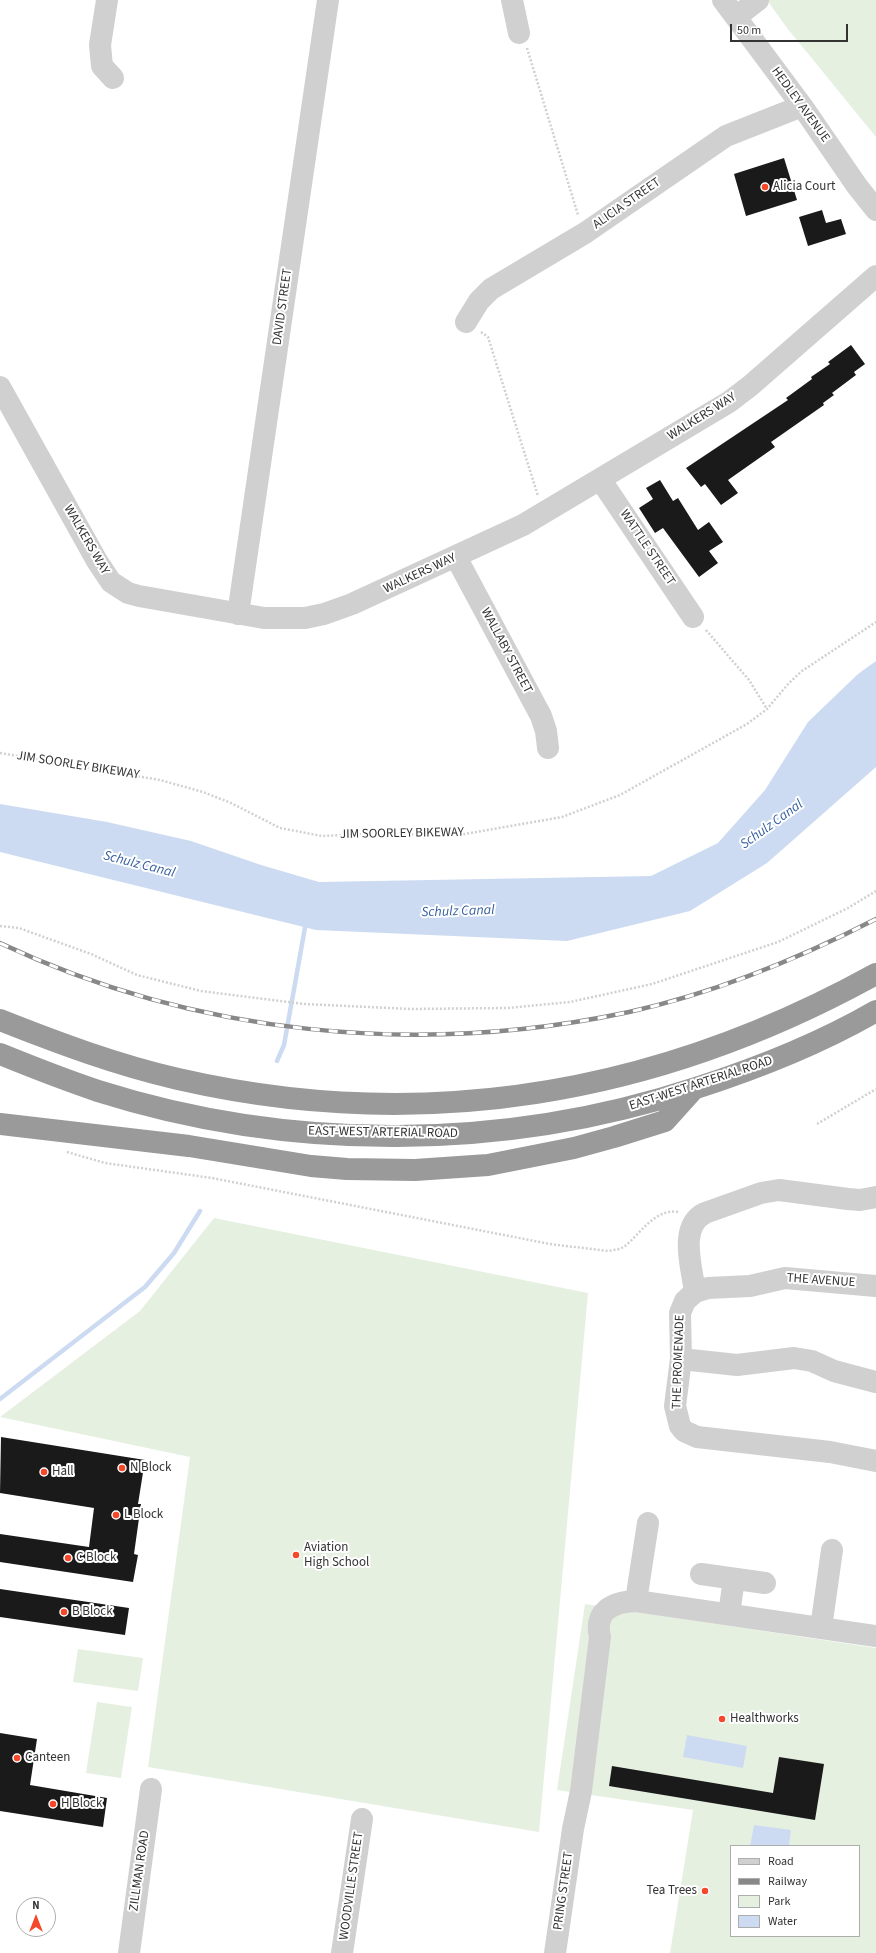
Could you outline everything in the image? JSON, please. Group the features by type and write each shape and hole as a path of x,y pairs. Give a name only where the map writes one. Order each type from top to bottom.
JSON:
{"highway":[{"path":"0,1020 83,1052 151,1072 209,1086 273,1096 328,1102 405,1104 450,1103 497,1099 589,1084 662,1066 754,1034 832,998 876,974"},
{"name":"EAST-WEST ARTERIAL ROAD","path":"0,1054 49,1074 99,1091 186,1114 248,1126 352,1135 428,1136 475,1134 523,1128 629,1109 765,1065 836,1033 876,1011"},
{"path":"0,1124 189,1146 311,1166 347,1170 415,1170 488,1164 574,1148 614,1137 665,1121 694,1089"}],"street":[{"path":"106,0 100,45 102,66 113,78"},
{"name":"DAVID STREET","path":"238,614 328,0"},
{"path":"512,0 519,32"},
{"name":"HEDLEY AVENUE","path":"723,0 802,106 857,186 876,210"},
{"path":"736,17 758,0"},
{"name":"ALICIA STREET","path":"466,322 479,301 491,289 585,233 726,136 802,106"},
{"name":"WALKERS WAY","path":"0,387 97,561 111,582 128,593 139,596 238,614 285,619 305,618 324,614 352,604 456,557 546,513 729,402 750,386 876,276"},
{"name":"WATTLE STREET","path":"600,479 693,617"},
{"name":"WALLABY STREET","path":"456,557 541,716 546,731 548,748"},
{"path":"695,1292 689,1236 694,1221 701,1215 761,1194 779,1190 860,1200 876,1197"},
{"name":"THE AVENUE","path":"695,1292 708,1288 750,1286 785,1278 876,1286"},
{"name":"THE PROMENADE","path":"695,1292 685,1301 680,1313 681,1359 676,1399 676,1412 680,1426 690,1435 710,1440 830,1452 876,1461"},
{"path":"681,1359 726,1365 750,1364 794,1358 803,1359 821,1364 834,1371 861,1380 876,1382"},
{"path":"648,1523 636,1601 876,1636"},
{"path":"820,1628 832,1550"},
{"path":"701,1574 765,1582"},
{"path":"729,1614 734,1579"},
{"name":"PRING STREET","path":"555,1953 573,1830 581,1791 600,1637 606,1628 610,1609 619,1602 636,1601"},
{"name":"ZILLMAN ROAD","path":"129,1953 151,1789"},
{"name":"WOODVILLE STREET","path":"342,1953 362,1818"}],"path":[{"path":"519,32 527,46 571,195 585,233"},
{"path":"466,322 488,337 538,495 546,513"},
{"path":"693,617 749,680 767,709"},
{"name":"JIM SOORLEY BIKEWAY","path":"0,754 160,780 203,792 224,800 280,828 322,836 366,834 459,835 562,817 620,794 747,724 767,709 789,683 802,671 876,622"},
{"path":"0,926 19,928 91,954 137,975 201,991 304,1004 411,1009 508,1008 570,1002 652,984 778,942 848,908 876,891"},
{"path":"817,1124 876,1089"},
{"path":"61,1150 105,1163 212,1178 550,1244 608,1251 620,1249 625,1246 656,1217"}],"green space":[{"path":"767,0 876,0 876,137 787,28"},
{"name":"Aviation High School","path":"214,1218 588,1293 539,1832 148,1767 190,1457 0,1417 140,1311"},
{"name":"Healthworks","path":"585,1604 876,1648 876,1953 670,1953 693,1810 557,1790"},
{"path":"78,1649 143,1658 138,1691 73,1682"},
{"path":"97,1702 132,1707 121,1778 86,1773"}],"water":[{"name":"Schulz Canal","path":"876,661 876,767 767,863 690,911 567,941 316,930 0,852 0,804 107,822 191,841 261,865 319,882 651,876 718,843 765,790 808,722 858,674"},
{"path":"687,1735 747,1746 743,1768 683,1757"},
{"path":"754,1825 791,1830 789,1845 750,1845"}],"building":[{"name":"Alicia Court","path":"784,158 797,200 746,216 734,174"},
{"path":"822,210 826,223 841,219 846,234 808,246 799,217"},
{"path":"851,345 865,364 854,372 856,375 832,393 834,395 823,403 824,405 771,442 775,447 728,480 738,493 721,505 705,484 701,487 686,468 788,400 786,398 812,379 811,377 830,364 828,362"},
{"path":"660,480 673,501 678,498 698,530 709,522 723,542 709,551 718,563 699,577 663,528 655,533 639,508 653,499 646,488"},
{"path":"1,1437 145,1460 138,1504 141,1504 134,1554 138,1555 133,1582 0,1562 0,1534 89,1547 94,1508 0,1493"},
{"name":"B Block","path":"0,1589 129,1608 125,1635 0,1617"},
{"name":"H Block","path":"0,1733 37,1739 30,1785 107,1798 103,1827 0,1811"},
{"path":"779,1757 824,1764 815,1820 609,1786 612,1766 773,1793"}],"waterway":[{"path":"277,1061 284,1045 306,922"},
{"path":"0,1399 145,1287 174,1253 200,1211"}],"railway":[{"path":"0,943 74,974 151,999 229,1017 308,1029 389,1034 469,1033 549,1026 629,1012 661,1004 724,985 756,973 817,948 876,919"}],"place":[{"name":"Alicia Court","path":"765,187"},
{"name":"N Block","path":"122,1468"},
{"name":"Hall","path":"44,1472"},
{"name":"L Block","path":"116,1515"},
{"name":"Aviation High School","path":"296,1555"},
{"name":"C Block","path":"68,1558"},
{"name":"B Block","path":"64,1612"},
{"name":"Healthworks","path":"722,1719"},
{"name":"Canteen","path":"17,1758"},
{"name":"H Block","path":"53,1804"},
{"name":"Tea Trees","path":"705,1891"}]}
